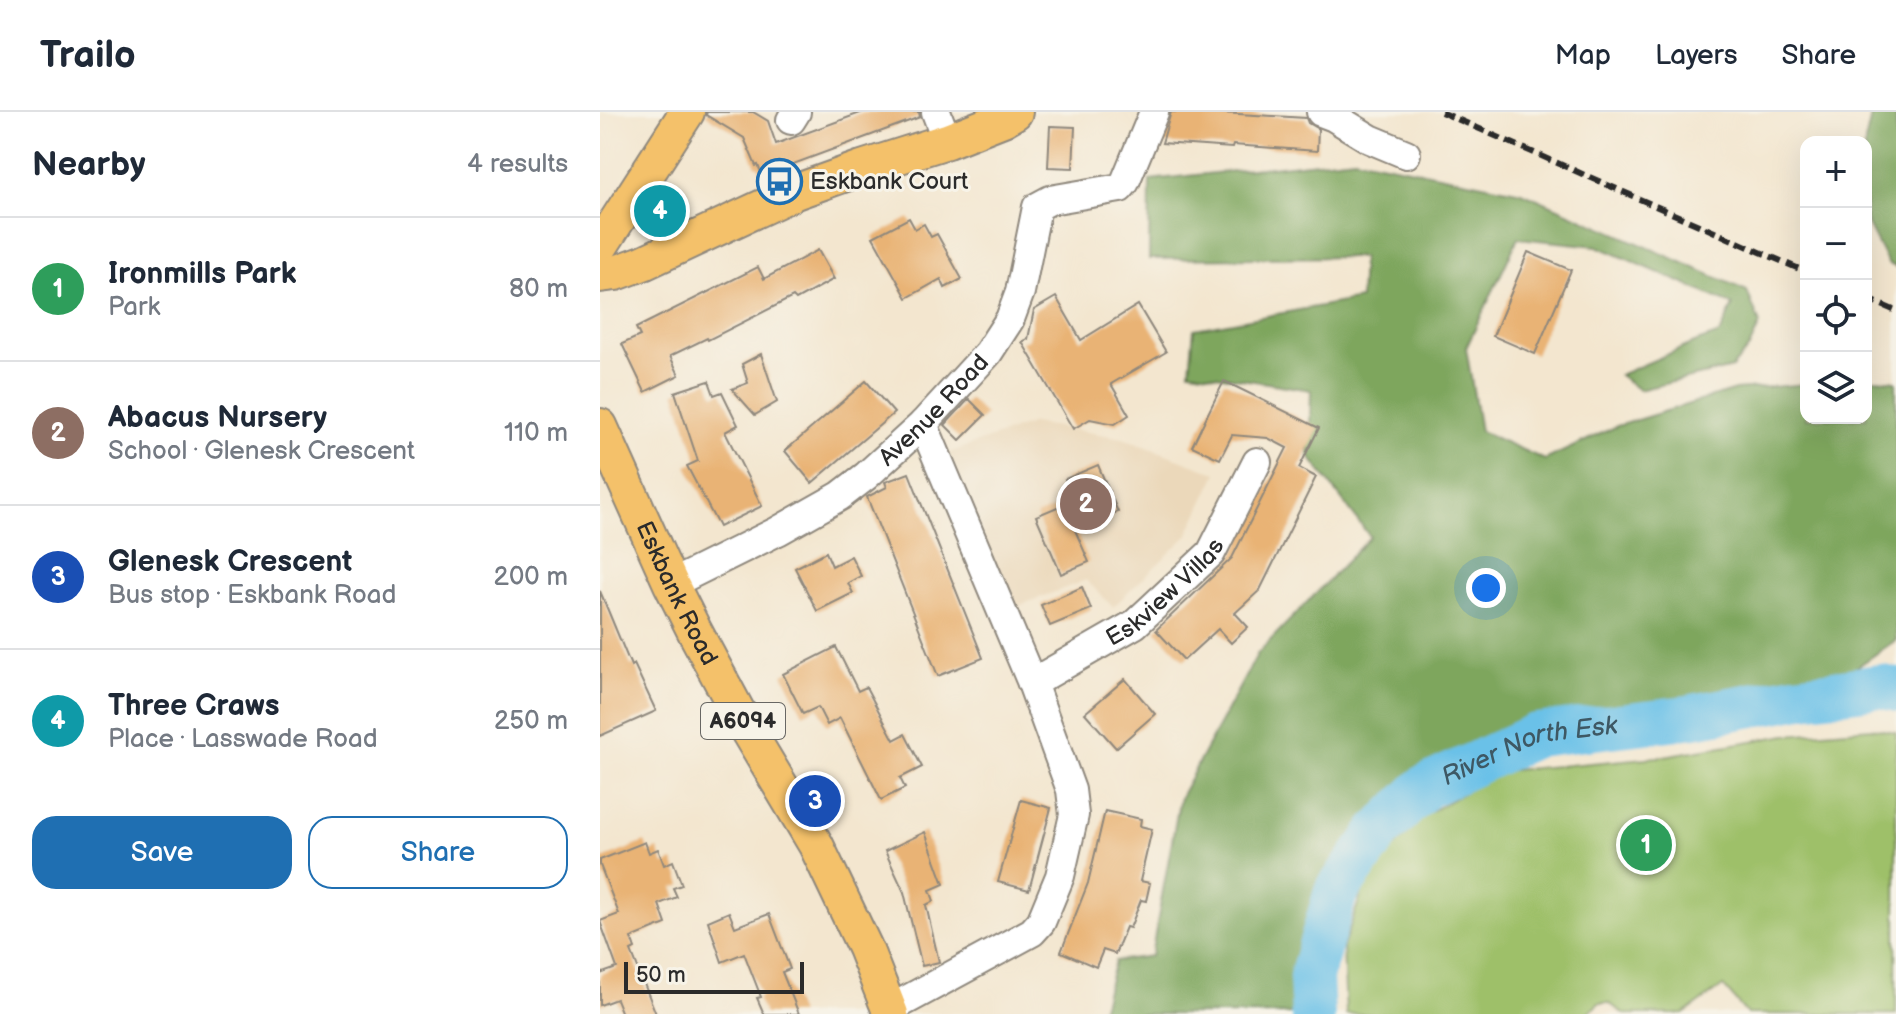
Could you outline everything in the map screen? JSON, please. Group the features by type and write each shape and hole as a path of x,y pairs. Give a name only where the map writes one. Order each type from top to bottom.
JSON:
{"main road":[{"path":"600,247 687,112"},
{"path":"600,275 643,263 795,192 862,168 941,126 1003,119 1015,112"},
{"name":"Eskbank Road","path":"600,426 671,584 749,733 816,845 865,948 891,1012"}],"street":[{"name":"Avenue Road","path":"671,584 778,531 840,496 923,424 988,353 1010,319 1020,292 1037,207 1050,200 1120,188 1154,112"},
{"path":"1321,112 1370,139 1406,154"},
{"path":"891,1012 1032,932 1041,922 1060,876 1074,815 1071,790 1032,683 923,424"},
{"name":"Eskview Villas","path":"1032,683 1135,624 1211,553 1257,462"}],"shaded area":[{"path":"1033,423 1123,438 1217,473 1187,536 1113,607 1086,580 1013,608 949,453"}],"green space":[{"path":"1872,112 1896,112 1896,267 1888,264 1872,233 1872,136 1866,136"},
{"path":"1355,158 1522,192 1747,291 1760,324 1749,348 1732,368 1639,390 1619,375 1720,334 1733,305 1597,246 1518,238 1466,348 1480,431 1545,460 1617,426 1735,390 1800,385 1800,424 1872,424 1872,379 1896,381 1896,640 1851,671 1799,684 1534,718 1471,749 1376,812 1322,895 1299,966 1299,1014 1100,1014 1115,961 1151,956 1180,797 1258,653 1370,537 1309,456 1311,390 1190,371 1194,329 1360,299 1362,257 1149,259 1150,180"},
{"path":"1872,728 1896,732 1896,1014 1747,1014 1723,986 1684,1014 1624,1014 1609,1003 1599,1003 1587,1014 1346,1014 1343,947 1368,875 1425,815 1501,771 1658,757 1787,735"}],"building":[{"path":"707,112 753,112 768,121 776,144 863,112 919,112 920,117 785,167 787,174 765,183 744,138 706,115"},
{"path":"1171,112 1306,118 1318,129 1317,151 1162,143"},
{"path":"1050,126 1075,127 1073,168 1048,167"},
{"path":"909,218 915,229 924,224 931,237 937,234 962,279 945,288 941,279 907,298 873,237"},
{"path":"818,250 834,279 796,300 793,297 670,356 679,375 645,392 622,344 640,336 636,328 758,267 764,279"},
{"path":"1528,252 1571,270 1535,354 1493,336"},
{"path":"1056,297 1081,340 1138,305 1166,352 1111,384 1129,415 1115,424 1090,419 1073,429 1022,342 1028,339 1034,310"},
{"path":"761,354 777,402 755,415 732,389 748,383 742,364"},
{"path":"709,381 714,395 722,392 738,425 725,432 762,506 719,527 687,466 698,461 675,392"},
{"path":"866,381 894,413 812,483 785,451"},
{"path":"1224,381 1319,428 1299,468 1316,477 1260,590 1235,613 1248,627 1231,643 1218,629 1184,660 1156,630 1232,558 1287,448 1268,438 1232,435 1220,459 1192,446"},
{"path":"969,399 985,415 960,440 945,425"},
{"path":"1098,465 1118,512 1075,530 1089,562 1061,574 1036,516 1074,500 1065,479"},
{"path":"909,473 983,658 938,676 867,497 887,487 885,482"},
{"path":"826,552 832,566 851,556 861,576 848,583 853,593 817,611 795,568"},
{"path":"1082,587 1091,609 1050,626 1041,605"},
{"path":"600,591 631,666 634,664 656,711 600,736"},
{"path":"836,647 858,691 866,687 894,740 905,734 922,767 900,778 905,788 881,800 840,718 827,725 818,707 803,714 783,674"},
{"path":"1125,679 1155,714 1116,748 1085,713"},
{"path":"1021,800 1051,808 1029,890 998,882"},
{"path":"1105,811 1141,819 1140,826 1152,829 1140,881 1150,883 1146,901 1141,900 1115,954 1103,950 1096,967 1061,952 1088,883"},
{"path":"925,832 944,884 930,890 934,901 926,905 939,962 922,966 904,892 885,851"},
{"path":"645,842 649,853 658,849 664,865 673,861 682,885 673,888 677,897 659,904 666,924 631,938 635,949 631,951 656,1014 622,1014 616,999 600,1005 600,974 617,968 600,921 619,914 600,860"},
{"path":"729,912 735,927 769,914 790,969 782,972 799,1014 764,1014 757,998 761,997 744,953 722,962 708,921"}],"waterway":[{"name":"River North Esk","path":"1313,1014 1311,977 1336,892 1381,830 1425,787 1536,735 1688,717 1796,697 1880,686 1896,690"}],"railway":[{"path":"1441,112 1800,269"},
{"path":"1872,301 1896,311"}],"place":[{"name":"Eskbank Court","path":"779,181"},
{"name":"Three Craws","path":"660,211"},
{"name":"Abacus Nursery","path":"1086,504"},
{"name":"Glenesk Crescent","path":"815,801"},
{"name":"Ironmills Park","path":"1646,845"}]}
